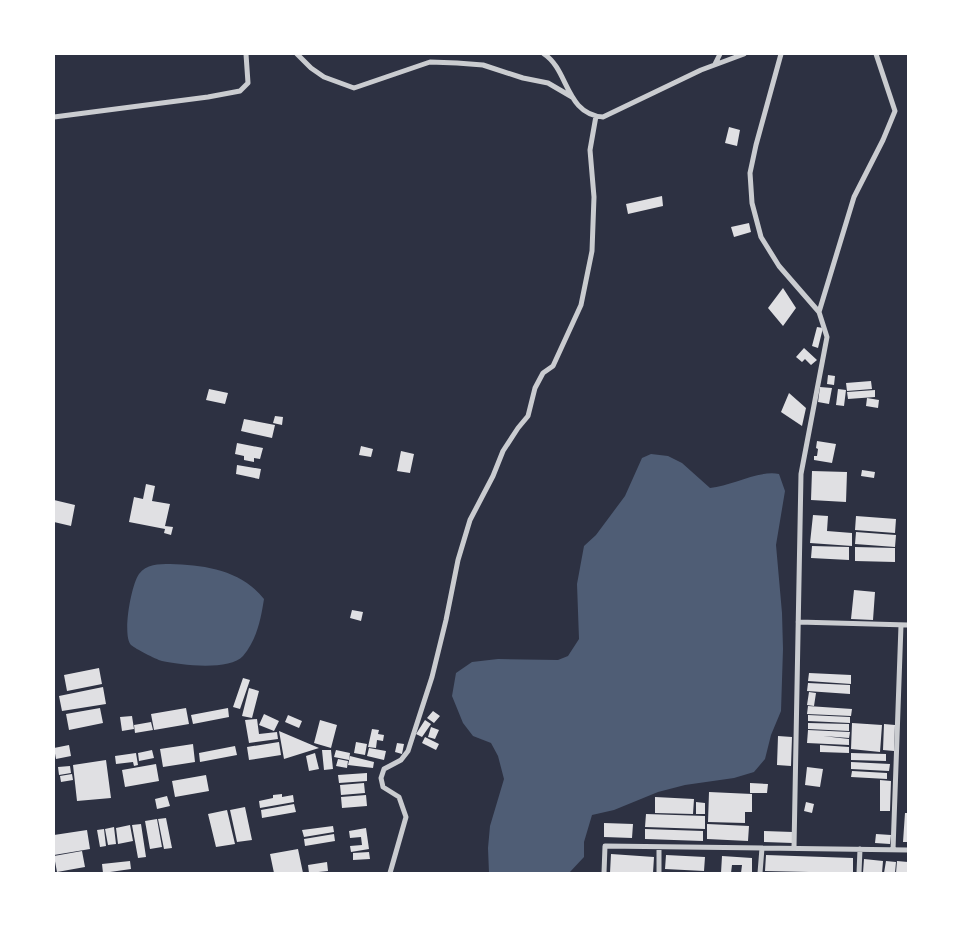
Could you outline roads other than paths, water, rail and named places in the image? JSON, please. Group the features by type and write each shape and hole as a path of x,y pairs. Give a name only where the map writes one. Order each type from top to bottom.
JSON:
{"street":[{"path":"54,117 208,97 240,90 248,83 246,54"},
{"path":"297,54 311,68 324,77 354,88 430,62 457,63 483,65 523,78 548,83 572,97"},
{"path":"544,54 552,61 572,97 583,110 602,117 715,64 744,54"},
{"path":"715,64 720,54"},
{"path":"782,54 756,144 750,173 752,203 761,237 779,266 819,312 827,337 801,474 794,848"},
{"path":"819,312 854,197 883,140 894,110 876,54"},
{"path":"390,873 406,817 399,796 383,787 381,778 384,770 401,760 408,751 432,677 458,560 470,520 503,452 528,416 535,388 543,373 553,366 581,305 592,251 594,197 590,150 596,116"},
{"path":"798,622 908,625"},
{"path":"893,850 901,625"},
{"path":"604,873 605,846 908,850"},
{"path":"659,847 659,873"},
{"path":"760,873 762,848"},
{"path":"859,873 860,849"}],"water":[{"path":"651,454 668,456 682,463 710,488 762,474 779,474 785,491 776,545 782,613 781,711 771,735 765,759 754,772 734,778 685,785 658,792 614,810 592,815 584,842 584,857 569,873 489,873 488,848 490,826 504,779 498,756 491,743 473,736 463,723 452,696 456,673 472,662 498,659 558,660 568,656 579,639 577,584 584,546 596,535 625,496 642,458"},
{"path":"170,564 209,568 233,575 245,581 264,599 260,621 252,643 237,661 204,666 170,663 146,654 131,645 128,640 127,621 136,580 139,574 149,566"}]}
